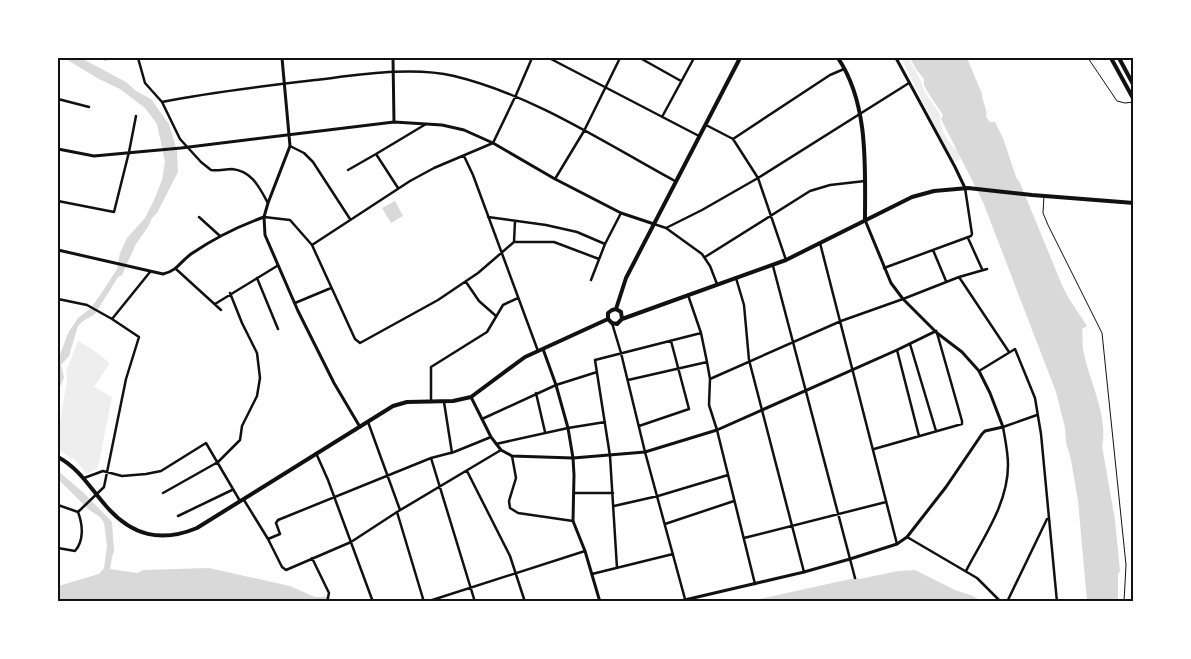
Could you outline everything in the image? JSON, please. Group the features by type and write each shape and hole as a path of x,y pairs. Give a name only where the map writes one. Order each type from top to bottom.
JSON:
{"main road":[{"path":"616,309 626,278 740,58"},
{"path":"838,58 846,69 860,112 865,181 865,220"},
{"path":"1112,58 1134,101"},
{"path":"1119,58 1134,86"},
{"path":"608,320 617,324 622,319 688,294 773,266 912,197 934,192 973,188 1134,203"},
{"path":"616,309 621,312 622,319"},
{"path":"608,320 610,311 616,309"},
{"path":"58,457 70,464 84,478 106,506 128,525 149,535 173,536 197,528 393,406 407,402 444,402 471,397 525,357 608,320"}],"street":[{"path":"105,60 117,58"},
{"path":"138,58 145,83 162,102 186,147 211,170 231,169 248,174 268,203"},
{"path":"282,58 290,146 264,217 265,235 294,303 334,383 360,427"},
{"path":"393,58 394,122"},
{"path":"312,245 398,188 434,168 493,143 532,58"},
{"path":"549,58 700,136"},
{"path":"555,179 584,131 620,58"},
{"path":"640,58 681,81"},
{"path":"662,117 694,58"},
{"path":"884,268 968,238 972,234 964,188 956,167 896,58"},
{"path":"733,139 830,75 846,69"},
{"path":"162,102 190,96 285,83 394,72 452,76 481,83 516,95 675,182"},
{"path":"666,228 758,178 860,112 909,83"},
{"path":"58,99 89,106"},
{"path":"58,201 114,212 136,116"},
{"path":"58,149 94,156 165,150 394,122 452,126 493,143 555,179 622,213 666,228 705,258 717,284"},
{"path":"348,170 427,123"},
{"path":"706,125 733,139 758,178 786,260"},
{"path":"290,146 304,153 313,162 350,219"},
{"path":"376,154 398,188"},
{"path":"464,156 473,175 538,351"},
{"path":"705,258 815,189 830,184 865,181"},
{"path":"591,280 605,244 622,213"},
{"path":"199,217 220,237"},
{"path":"58,250 130,265 162,274 176,269 190,255 220,237 264,217 290,220 312,245 331,288 359,342 438,300 466,282 514,242 554,242 599,259"},
{"path":"488,217 546,225 577,232 605,244"},
{"path":"865,220 891,283 903,299 936,332 962,352 978,371 990,393 1002,427 1008,462 1008,478 1005,491 1001,505 966,571"},
{"path":"514,242 515,221"},
{"path":"968,238 982,269"},
{"path":"820,243 897,544"},
{"path":"933,250 947,282"},
{"path":"215,304 230,293 277,266"},
{"path":"773,266 856,578"},
{"path":"176,269 221,310"},
{"path":"710,379 749,360 841,321 959,277 987,269"},
{"path":"112,319 151,270"},
{"path":"959,277 1008,352"},
{"path":"257,278 278,328"},
{"path":"736,278 744,305 749,360 804,572"},
{"path":"466,282 479,301 496,316"},
{"path":"294,303 331,288"},
{"path":"163,493 218,462 239,442 241,428 254,405 260,385 257,353 230,293"},
{"path":"688,294 708,362 710,379 709,405 717,430 755,584"},
{"path":"431,402 431,367 487,332 503,305 518,298"},
{"path":"58,299 87,305 138,337 126,379 104,487 78,512"},
{"path":"612,323 685,599"},
{"path":"471,397 491,437 501,450 512,456 573,458 645,452 717,430 936,332"},
{"path":"874,449 959,426 962,421 936,332"},
{"path":"617,568 610,456 595,360 700,333"},
{"path":"639,426 688,410 689,407 671,340"},
{"path":"910,344 936,431"},
{"path":"543,348 568,428 573,458 573,521 585,551 600,602"},
{"path":"978,371 1014,349 1034,393 1041,434 1057,602"},
{"path":"897,350 919,436"},
{"path":"628,380 708,362"},
{"path":"482,419 536,393 597,372"},
{"path":"536,393 545,432"},
{"path":"444,402 452,453"},
{"path":"676,602 804,572 897,544 907,537 946,487 985,431 1037,415"},
{"path":"368,422 400,510"},
{"path":"496,444 545,432 605,422"},
{"path":"268,539 280,534 276,523 278,520 431,458 452,453 491,437"},
{"path":"84,478 103,471 122,476 161,471 206,443 232,490 268,539 286,570 351,542 400,510 501,450"},
{"path":"316,453 373,602"},
{"path":"512,456 516,478 509,501 510,508 518,513 573,521"},
{"path":"431,458 472,587 475,602"},
{"path":"467,471 496,526 516,573 525,602"},
{"path":"614,506 658,496 728,475"},
{"path":"178,516 232,490"},
{"path":"574,493 613,493"},
{"path":"665,524 734,501"},
{"path":"744,538 886,502"},
{"path":"58,506 78,512"},
{"path":"58,548 75,551 79,546 82,535 81,520 78,512"},
{"path":"397,512 425,602 585,551"},
{"path":"1007,602 1048,518"},
{"path":"907,537 977,578 1000,602"},
{"path":"592,574 673,554"},
{"path":"312,558 329,593 327,602"}],"lane":[{"path":"1088,58 1117,100 1125,103 1134,101"},
{"path":"1044,196 1043,213 1048,225 1102,333 1126,565 1124,602"}],"shaded area":[{"path":"64,58 81,58 126,82 136,91 151,99 169,124 177,151 178,172 157,213 136,244 122,275 118,277 95,314 78,326 69,356 61,365 64,377 58,393 58,360 68,333 78,318 91,308 117,269 120,253 127,238 145,218 154,200 162,180 165,162 157,124 145,108 120,89"},
{"path":"901,58 908,58 926,94 940,114 944,134 950,144 958,151 961,159 953,162"},
{"path":"910,58 967,58 982,94 986,117 990,122 995,122 1003,138 1016,177 1062,285 1087,326 1082,329 1083,349 1103,423 1102,446 1115,520 1120,571 1118,574 1118,601 1087,601 1078,501 1065,428 1056,392 983,202 941,119 943,115 927,91 924,79"},
{"path":"395,201 403,216 391,223 382,208"},
{"path":"78,341 110,363 94,387 112,397 98,468 87,474 75,460 58,450 59,427 67,380 66,372"},
{"path":"58,471 84,493 112,522 114,551 110,569 137,573 143,570 209,568 290,586 315,597 327,597 336,601 58,601 58,586 99,574 104,568 107,546 104,523 101,518 87,508 58,479"},
{"path":"915,570 981,601 746,602 855,578 860,579 898,571"}]}
